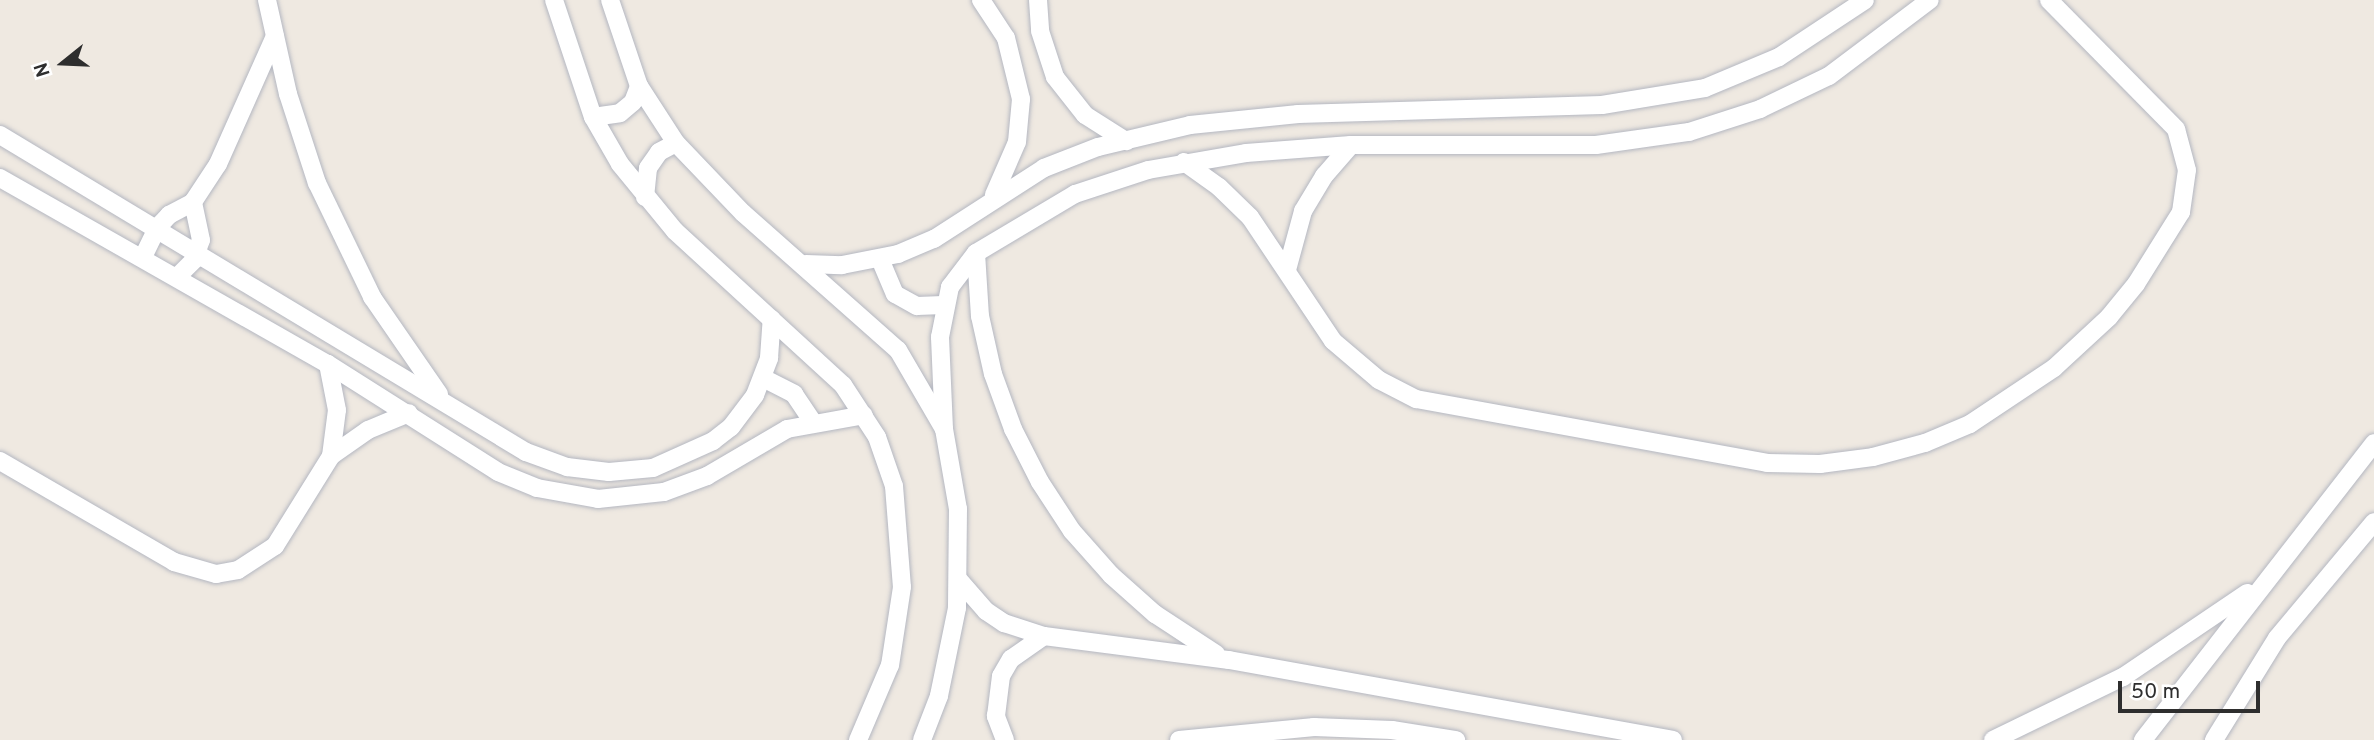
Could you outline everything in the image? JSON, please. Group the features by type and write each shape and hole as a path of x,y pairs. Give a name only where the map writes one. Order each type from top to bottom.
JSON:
{"street":[{"path":"267,0 296,122 342,241 379,308 445,402"},
{"path":"554,0 593,117 645,197 675,231 843,385 864,415 894,486 902,587 890,665 858,740"},
{"path":"610,0 639,86 676,143 743,213 806,264 898,351 944,429"},
{"path":"981,0 1006,38 1021,99 1017,142 992,200"},
{"path":"1038,0 1040,31 1055,77 1085,115 1126,141"},
{"path":"806,264 880,259 934,239 1044,168 1126,141 1190,125 1298,114 1602,104 1671,96 1717,83 1779,57 1865,0"},
{"path":"922,740 948,660 958,579 956,485 944,429 939,368 943,305 960,270 976,253 1075,194 1184,162 1351,145 1596,145 1689,132 1760,109 1829,76 1909,8 1930,0"},
{"path":"1184,162 1219,187 1250,217 1287,270 1314,317 1347,355 1379,380 1436,406 1767,463 1846,461 1924,443 1992,411 2088,338 2136,285 2181,212 2187,170 2173,123 2049,0"},
{"path":"143,257 157,228 169,215 193,202 239,124 275,36"},
{"path":"593,117 620,113 633,102 639,86"},
{"path":"0,135 546,461 588,471 631,471 674,461 713,441 744,412 763,377 772,318"},
{"path":"645,197 648,168 659,152 676,143"},
{"path":"1287,270 1308,202 1351,145"},
{"path":"0,178 143,257 410,413 517,481 557,494 598,499 642,496 686,485 788,429 813,422 864,415"},
{"path":"177,277 198,252 202,227 193,202"},
{"path":"976,253 980,316 993,374 1013,429 1040,482 1073,531 1118,582 1179,632 1229,660"},
{"path":"880,259 887,284 895,294 917,306 943,305"},
{"path":"328,365 337,410 331,456"},
{"path":"763,377 794,394 813,422"},
{"path":"0,461 174,562 216,574 248,566 275,546 331,456 368,430 410,413"},
{"path":"2143,740 2266,578 2374,443"},
{"path":"2214,740 2277,638 2374,522"},
{"path":"1993,740 2123,677 2196,630 2266,578"},
{"path":"958,579 995,617 1044,636 1229,660 1673,740"},
{"path":"1005,740 996,716 1001,676 1011,659 1044,636"},
{"path":"1179,740 1314,727 1392,730 1456,740"}]}
